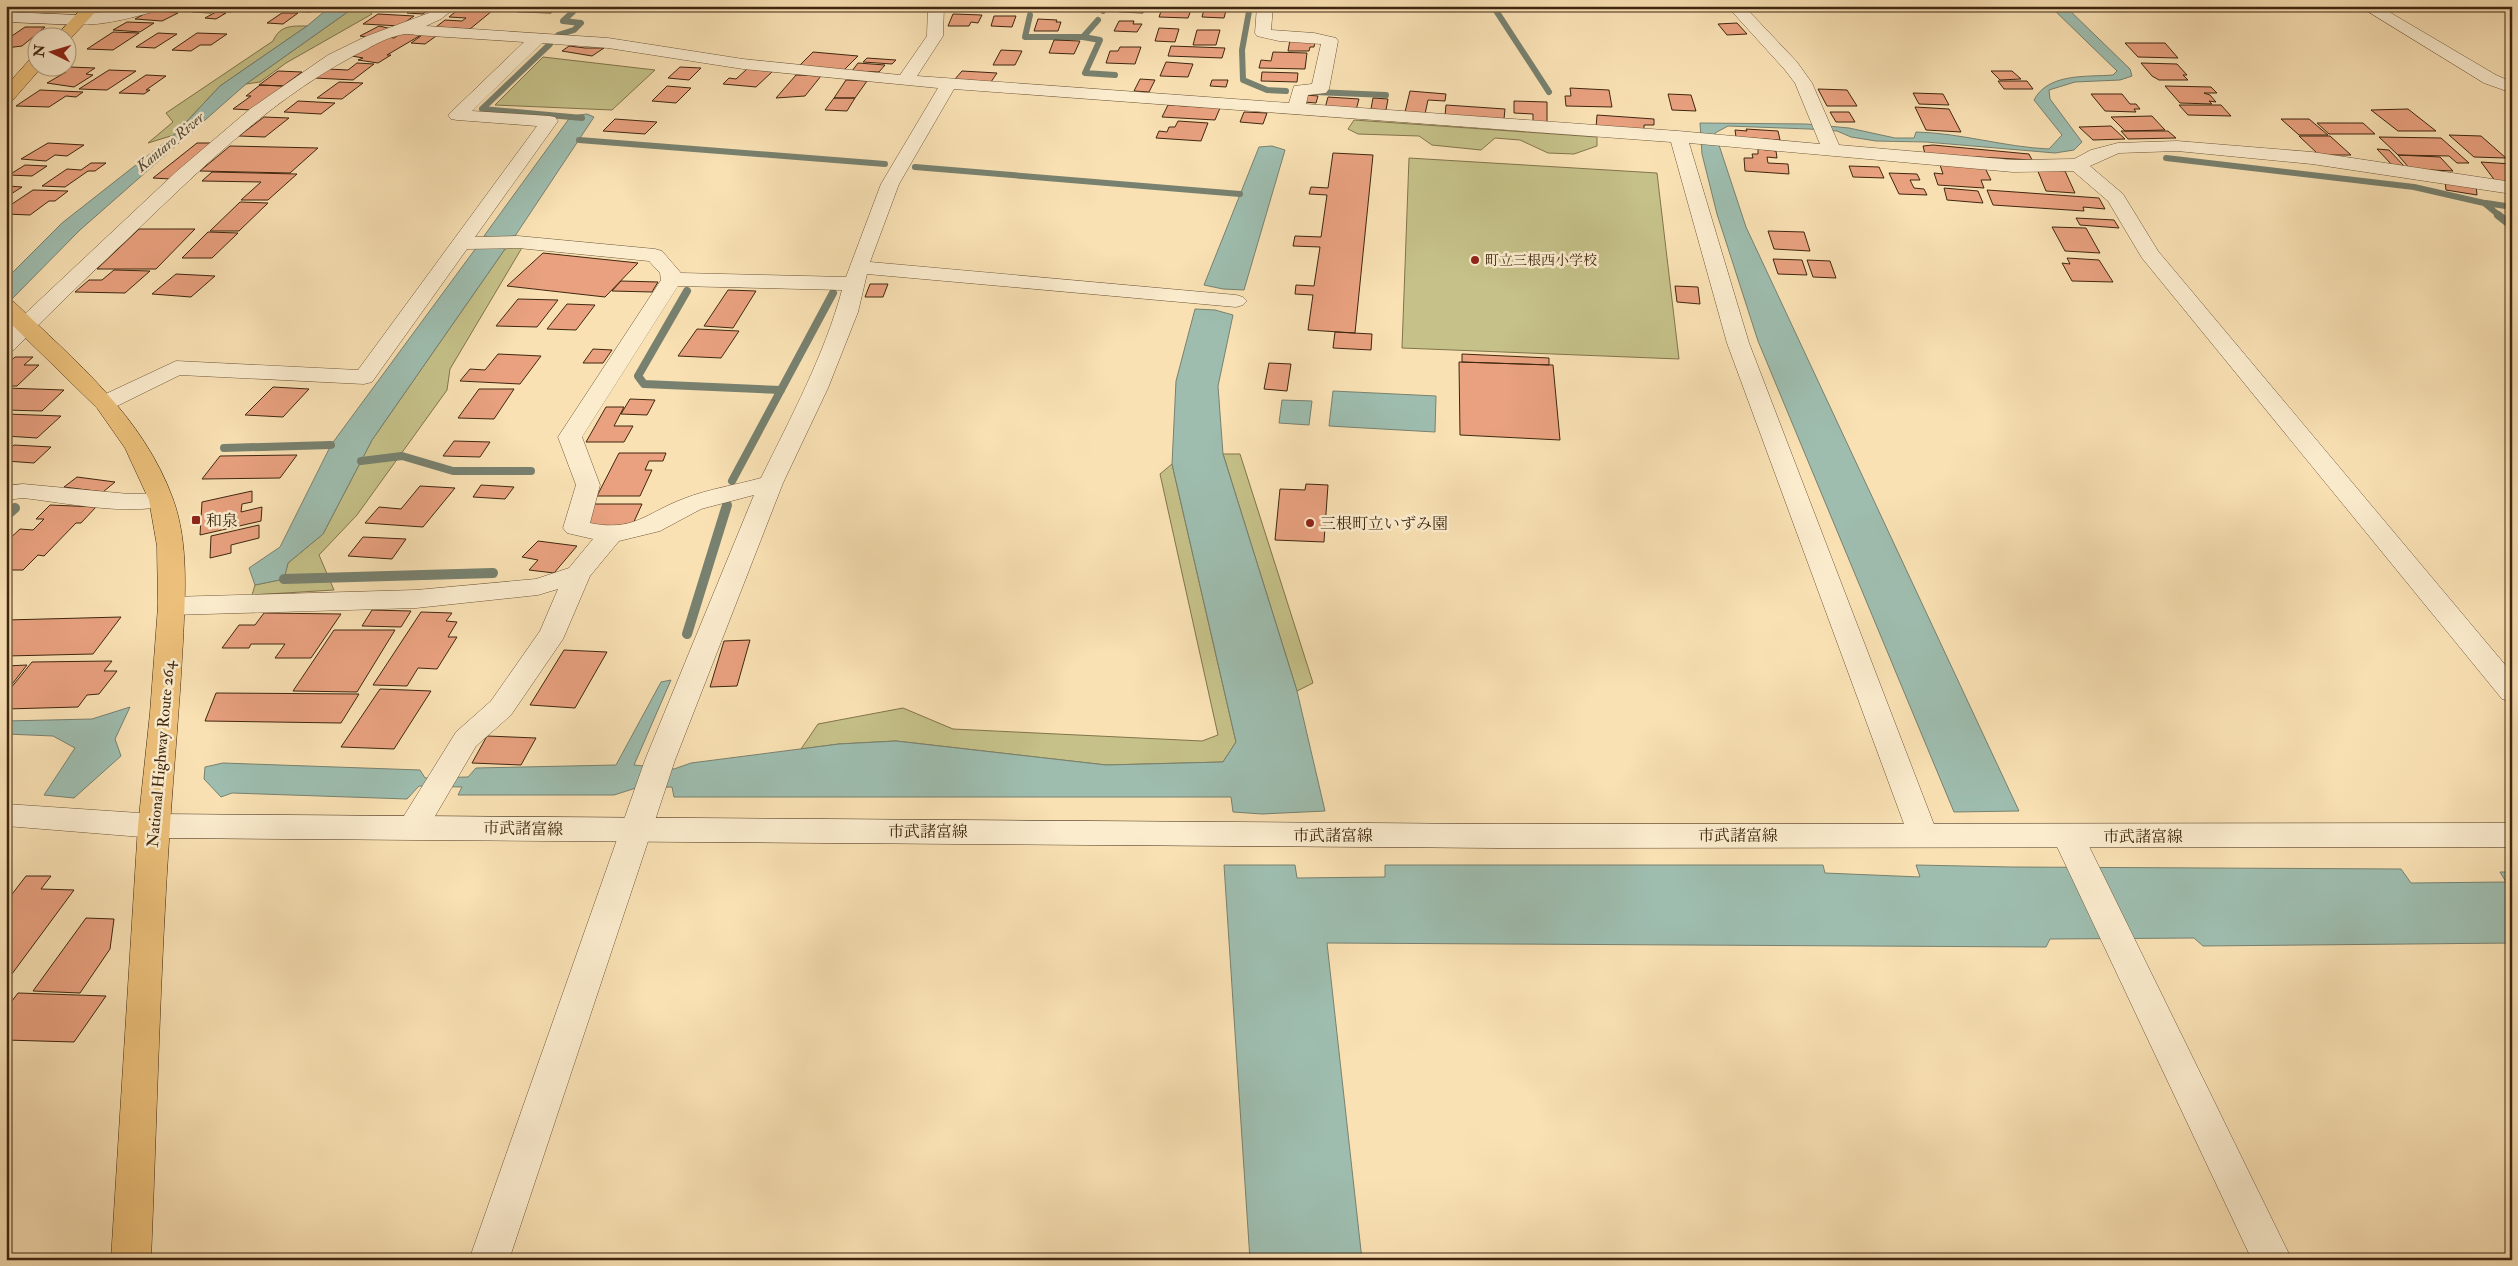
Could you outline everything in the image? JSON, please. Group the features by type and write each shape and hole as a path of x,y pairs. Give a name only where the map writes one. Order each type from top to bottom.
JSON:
{"highway":[{"path":"72,28 93,6"},
{"path":"6,97 28,72"},
{"name":"National Highway Route 264","path":"13,323 105,402 137,447 161,500 170,546 171,606 165,713 154,826 131,1260"}],"street":[{"path":"6,17 80,20 128,15 156,6"},
{"path":"13,323 247,121 313,70 362,44 435,16 449,6"},
{"path":"905,80 928,49 935,36 936,6"},
{"path":"1265,6 1263,33 1272,36 1322,38 1330,41 1320,89 1300,90 1296,110"},
{"path":"1735,6 1795,72 1803,84 1825,135"},
{"path":"2367,6 2490,79 2512,88"},
{"path":"412,26 416,30 608,43 743,64 861,77 1720,140 1825,135 2013,166 2078,165 2098,154 2118,148 2177,146 2312,158 2512,188"},
{"path":"105,402 176,368 364,377 549,120 457,115 538,38"},
{"path":"489,1260 660,760 771,484 817,388 847,312 861,259 890,184 905,155 949,83"},
{"path":"1687,137 1738,343 1922,835"},
{"path":"2078,165 2116,198 2149,254 2512,692"},
{"path":"463,242 518,242 655,255 670,272 671,280 570,438 588,485 576,528 610,535 651,526 692,504 771,484"},
{"path":"671,280 703,278 816,285 856,275 896,269 1236,301"},
{"path":"6,493 24,491 129,502 161,500"},
{"path":"413,827 466,739 501,708 552,633 578,574 610,535"},
{"path":"171,606 416,599 538,587 578,574"},
{"name":"市武諸富線","path":"6,815 154,826 1498,836 1922,835 2073,846 2512,835"},
{"path":"2073,846 2272,1260"}],"shaded area":[{"path":"356,6 370,6 368,8 372,14 286,63 260,82 246,84"},
{"path":"307,26 220,86 174,135 148,143 173,122 166,113 273,41 283,29"},
{"path":"543,57 655,70 612,110 495,105"},
{"path":"1354,120 1597,137 1597,146 1574,154 1548,153 1520,140 1495,138 1481,150 1432,145 1419,136 1358,134 1348,129"},
{"path":"1409,158 1657,173 1679,359 1402,348"},
{"path":"523,246 450,369 447,390 357,515 319,555 334,590 252,595 255,585 284,579 288,563 323,534 372,440 505,249"},
{"path":"1223,454 1240,454 1313,683 1297,691"},
{"path":"1172,464 1236,742 1223,762 1106,765 896,741 839,744 801,749 818,724 903,708 953,729 1202,741 1218,735 1160,474"}],"water":[{"name":"Kantaro River","path":"331,6 356,6 246,84 80,230 6,305 6,279 62,223 174,135 220,86 307,26"},
{"path":"2050,6 2065,6 2130,69 2132,76 2120,80 2075,82 2049,90 2050,99 2082,142 2074,150 2055,153 1926,142 1876,141 1851,137 1837,131 1809,129 1728,126 1715,133 1746,227 2019,811 1954,812 1758,341 1717,214 1702,154 1700,123 1806,124 1849,128 1895,138 1914,138 1916,132 1933,133 2016,146 2049,149 2062,135 2034,100 2040,91 2048,85 2069,78 2113,75 2117,71"},
{"path":"587,114 594,117 515,236 498,238 484,236 571,116"},
{"path":"1272,146 1285,150 1244,290 1223,289 1204,285 1259,147"},
{"path":"493,247 505,249 372,440 323,534 288,563 284,579 255,585 249,568 280,547 331,445 476,248"},
{"path":"1195,309 1215,310 1233,315 1218,386 1223,454 1297,691 1325,811 1262,814 1233,812 1231,797 674,797 672,787 636,788 614,795 458,795 462,787 419,786 407,799 232,793 221,797 204,779 205,767 223,763 420,770 425,778 468,777 476,768 616,765 661,682 671,680 634,765 674,769 691,763 839,744 896,741 1106,765 1223,762 1236,742 1172,464 1176,381"},
{"path":"1333,391 1436,396 1435,432 1329,426"},
{"path":"1282,400 1312,401 1309,425 1279,423"},
{"path":"130,707 115,739 121,756 74,798 44,795 75,748 53,736 6,734 6,721 92,719"},
{"path":"1224,865 1295,865 1297,878 1385,877 1385,865 1823,865 1825,873 1920,877 1916,865 2401,869 2411,883 2506,882 2500,872 2512,872 2512,943 2203,946 2194,938 2050,939 2046,947 1327,943 1362,1260 1250,1260"}],"building":[{"path":"11,6 35,6 19,14 6,13 6,9"},
{"path":"166,6 194,6 185,11 160,9"},
{"path":"201,6 221,6 211,13 192,12"},
{"path":"223,6 240,6 231,12 215,11"},
{"path":"291,6 318,6 311,12 285,11"},
{"path":"416,6 434,6 423,14 407,13"},
{"path":"478,6 515,6 510,10 475,9"},
{"path":"525,6 559,6 551,13 518,12"},
{"path":"1122,6 1146,6 1143,13 1119,12"},
{"path":"1163,6 1198,6 1197,10 1191,10 1188,18 1159,17"},
{"path":"1205,6 1227,7 1224,18 1202,17"},
{"path":"459,9 492,11 470,29 436,27 445,20 462,21 466,18 449,17"},
{"path":"152,10 178,13 162,21 135,19"},
{"path":"216,12 226,13 216,19 205,18"},
{"path":"282,13 298,13 283,24 267,23"},
{"path":"378,14 414,16 400,26 363,24"},
{"path":"953,14 982,15 978,23 971,22 969,26 948,26"},
{"path":"994,16 1016,16 1012,27 991,26"},
{"path":"1038,19 1061,22 1058,31 1034,31"},
{"path":"1119,21 1134,21 1133,24 1142,24 1137,32 1114,31"},
{"path":"127,22 154,23 140,32 113,30"},
{"path":"1737,23 1747,34 1727,35 1718,24"},
{"path":"379,26 392,29 373,38 360,36"},
{"path":"25,27 45,27 28,28 28,41 22,46 6,48 6,40"},
{"path":"1159,28 1179,29 1175,42 1155,41"},
{"path":"1197,30 1220,30 1216,45 1193,45"},
{"path":"113,32 139,33 113,50 87,49"},
{"path":"403,32 421,35 387,55 391,55 378,63 358,60 363,58 352,56 387,37 394,38"},
{"path":"158,33 177,34 155,48 136,47"},
{"path":"197,33 227,34 211,45 200,45 191,51 172,50"},
{"path":"425,33 439,34 425,44 411,43"},
{"path":"1054,40 1080,41 1074,54 1049,53"},
{"path":"1290,40 1315,41 1314,47 1310,47 1309,51 1288,51"},
{"path":"2125,43 2165,43 2178,58 2138,57"},
{"path":"569,46 604,48 592,56 562,51"},
{"path":"1171,46 1225,48 1222,58 1168,56"},
{"path":"1120,47 1141,47 1135,64 1106,63 1110,51 1118,51"},
{"path":"1001,50 1022,51 1015,65 993,65"},
{"path":"813,52 858,56 844,70 799,66"},
{"path":"1273,52 1307,53 1305,69 1259,68 1261,60 1271,61"},
{"path":"867,58 896,60 892,64 863,62"},
{"path":"1166,62 1193,64 1188,77 1160,76"},
{"path":"357,63 374,64 353,80 315,78 327,69 348,70"},
{"path":"858,63 885,65 879,72 852,71"},
{"path":"2141,63 2177,64 2187,75 2183,75 2188,80 2159,80 2152,76"},
{"path":"78,67 95,68 86,74 93,75 74,87 47,83 56,78 78,78"},
{"path":"680,67 701,68 689,80 668,78"},
{"path":"747,69 773,71 756,87 723,84 729,78 736,79"},
{"path":"109,70 136,71 107,90 79,89"},
{"path":"278,71 302,72 283,86 259,85"},
{"path":"962,71 997,73 991,82 955,79"},
{"path":"1991,71 2012,71 2021,79 2000,80"},
{"path":"1262,72 1298,73 1297,82 1261,81"},
{"path":"146,75 166,76 146,90 150,90 144,94 119,93"},
{"path":"796,75 821,76 805,96 776,98"},
{"path":"1140,79 1155,80 1149,92 1134,91"},
{"path":"846,80 867,81 855,98 834,98"},
{"path":"1212,80 1228,80 1226,87 1210,86"},
{"path":"1998,81 2027,81 2033,89 2004,89"},
{"path":"339,82 363,83 342,99 317,98"},
{"path":"260,85 284,86 252,110 233,109 251,96 246,96"},
{"path":"667,86 691,88 676,103 652,101"},
{"path":"2165,86 2211,87 2217,93 2204,93 2210,95 2216,102 2209,101 2212,104 2180,103"},
{"path":"1570,88 1609,90 1612,107 1566,106 1565,96 1571,96"},
{"path":"1818,89 1847,90 1857,106 1827,106"},
{"path":"40,90 83,92 76,97 66,96 49,107 16,106"},
{"path":"1410,91 1446,94 1445,101 1428,100 1425,114 1405,112"},
{"path":"1913,93 1943,94 1949,105 1919,104"},
{"path":"1668,94 1691,95 1696,111 1672,110"},
{"path":"2091,94 2122,94 2130,104 2136,104 2140,109 2134,109 2136,112 2105,111"},
{"path":"1306,95 1318,96 1316,103 1304,102"},
{"path":"1328,97 1359,99 1356,110 1325,108"},
{"path":"834,98 855,98 847,111 825,110"},
{"path":"1373,98 1388,99 1386,110 1371,109"},
{"path":"298,101 335,103 321,114 284,112"},
{"path":"1514,101 1547,102 1547,122 1533,122 1533,114 1514,113"},
{"path":"1168,105 1220,108 1215,120 1162,117"},
{"path":"1446,105 1505,109 1504,119 1445,116"},
{"path":"2179,105 2221,105 2231,116 2188,115"},
{"path":"1915,107 1949,109 1961,132 1926,130"},
{"path":"2408,109 2436,131 2398,131 2371,110"},
{"path":"1244,112 1267,113 1263,124 1240,122"},
{"path":"1830,112 1849,112 1855,122 1836,122"},
{"path":"1597,115 1654,119 1654,125 1644,125 1644,131 1596,128"},
{"path":"2152,116 2165,130 2125,131 2111,117"},
{"path":"264,117 289,118 265,137 239,136"},
{"path":"615,119 657,122 645,134 603,131"},
{"path":"2281,119 2309,119 2328,135 2299,135"},
{"path":"1178,121 1208,123 1201,141 1156,138 1159,131 1167,132 1169,127 1175,127"},
{"path":"2317,123 2363,123 2375,134 2329,134"},
{"path":"2111,126 2125,139 2093,140 2079,127"},
{"path":"1746,129 1778,131 1780,140 1736,137 1735,130 1747,131"},
{"path":"2121,131 2168,131 2176,138 2128,139"},
{"path":"2449,135 2481,136 2506,158 2474,157"},
{"path":"2299,136 2330,136 2351,155 2319,155"},
{"path":"2379,137 2441,138 2469,163 2457,163 2449,156 2398,155"},
{"path":"48,143 84,145 67,156 55,155 46,161 21,159"},
{"path":"197,143 215,143 171,179 153,178"},
{"path":"1933,145 2029,154 2032,160 1925,154 1923,146"},
{"path":"230,146 318,148 290,173 200,171"},
{"path":"1758,149 1776,151 1777,158 1767,157 1768,163 1788,164 1789,174 1745,171 1744,158 1753,158 1752,154 1758,154"},
{"path":"2377,149 2389,150 2404,166 2392,165"},
{"path":"1333,153 1373,155 1355,333 1308,330 1313,295 1295,294 1296,285 1314,286 1320,247 1293,246 1295,236 1321,237 1327,195 1309,194 1311,187 1328,188"},
{"path":"2398,155 2440,157 2453,171 2410,169"},
{"path":"2481,162 2512,164 2512,183 2496,182"},
{"path":"91,163 106,163 95,171 88,171 65,187 42,186 67,169 81,170"},
{"path":"25,165 47,166 32,176 9,175"},
{"path":"1940,165 1985,168 1991,180 1981,180 1984,188 1938,185 1934,173 1943,174"},
{"path":"1849,166 1879,167 1884,178 1853,177"},
{"path":"2037,169 2065,171 2075,193 2046,191"},
{"path":"212,172 297,174 268,200 241,200 261,182 202,181"},
{"path":"1889,173 1917,174 1920,180 1910,180 1914,188 1924,189 1927,195 1899,194"},
{"path":"2445,181 2476,186 2477,195 2446,190"},
{"path":"8,186 22,187 11,194 6,194"},
{"path":"1944,188 1978,191 1983,203 1947,200"},
{"path":"33,190 68,191 55,201 49,201 30,215 6,214 6,208"},
{"path":"1987,190 2099,198 2105,209 2083,207 2084,211 1993,205"},
{"path":"240,202 268,203 239,231 210,231"},
{"path":"2076,218 2114,220 2119,228 2080,225"},
{"path":"2052,227 2086,228 2100,253 2065,251"},
{"path":"139,229 195,229 156,269 97,269"},
{"path":"1768,231 1804,232 1810,251 1774,249"},
{"path":"208,232 238,233 212,258 182,258"},
{"path":"543,253 638,263 605,297 507,286"},
{"path":"2067,258 2099,260 2113,282 2072,281 2062,263 2070,264"},
{"path":"1773,259 1802,260 1807,275 1778,274"},
{"path":"1807,260 1830,261 1836,278 1813,277"},
{"path":"114,270 150,271 125,293 75,292 89,280 102,280"},
{"path":"176,274 215,276 191,297 152,294"},
{"path":"621,281 658,282 652,292 612,291"},
{"path":"870,284 888,284 883,297 865,297"},
{"path":"1675,286 1698,287 1700,304 1677,302"},
{"path":"728,290 756,291 733,328 704,326"},
{"path":"518,299 558,300 537,327 496,326"},
{"path":"567,304 595,305 576,330 547,329"},
{"path":"697,329 739,331 721,358 678,356"},
{"path":"1335,332 1372,334 1371,350 1333,348"},
{"path":"593,349 612,350 603,363 583,363"},
{"path":"498,354 541,356 520,384 460,381 470,369 485,370"},
{"path":"1462,354 1549,358 1549,365 1462,362"},
{"path":"15,357 33,357 24,365 39,365 17,386 6,386 6,365"},
{"path":"1459,362 1553,365 1560,440 1460,435"},
{"path":"1269,363 1291,364 1287,391 1264,389"},
{"path":"273,387 309,389 283,417 245,415"},
{"path":"6,388 64,390 42,411 6,410"},
{"path":"479,389 514,389 494,419 458,418"},
{"path":"630,399 655,400 647,415 621,414"},
{"path":"606,407 624,407 614,426 633,426 624,442 586,442"},
{"path":"6,414 61,416 37,438 6,436"},
{"path":"454,441 490,442 480,457 443,456"},
{"path":"14,445 51,447 34,463 6,461 6,452"},
{"path":"619,453 666,453 663,461 649,461 645,470 652,470 640,496 597,496"},
{"path":"297,455 280,478 202,479 220,456"},
{"path":"77,477 115,482 103,492 64,487"},
{"path":"1306,484 1328,485 1324,542 1275,540 1280,489 1305,490"},
{"path":"481,485 514,487 505,499 473,497"},
{"path":"420,486 455,488 423,527 365,523 379,507 401,509"},
{"path":"252,491 252,502 242,504 241,512 262,507 261,521 200,535 202,502"},
{"path":"592,504 642,504 632,526 581,526"},
{"path":"50,505 96,507 81,523 76,523 44,556 38,555 23,570 6,570 6,542 20,529 33,530 44,519 36,519"},
{"path":"259,525 259,538 231,545 231,553 210,558 211,536"},
{"path":"363,537 406,539 392,559 348,556"},
{"path":"538,541 577,546 554,573 529,570 538,560 522,557"},
{"path":"372,610 411,611 401,627 362,626"},
{"path":"421,612 452,613 446,621 457,622 448,637 457,637 437,669 418,668 407,686 373,685"},
{"path":"264,613 341,614 311,658 275,658 285,644 251,644 249,648 222,648 239,625 255,625"},
{"path":"121,617 93,654 6,656 6,620"},
{"path":"334,630 395,630 357,692 293,691"},
{"path":"750,640 737,686 710,687 724,641"},
{"path":"564,650 607,652 575,708 530,705"},
{"path":"112,661 104,671 117,671 99,694 87,695 78,707 6,709 6,694 32,662"},
{"path":"27,665 6,692 6,666"},
{"path":"380,689 431,691 394,749 341,747"},
{"path":"216,693 359,694 341,723 205,721"},
{"path":"487,736 536,738 521,765 472,763"},
{"path":"26,876 51,876 41,889 74,890 6,982 6,902"},
{"path":"86,918 114,919 110,949 80,993 33,991"},
{"path":"18,993 106,996 74,1042 6,1040 6,1009"}],"waterway":[{"path":"558,35 574,30 581,23 563,21 579,6"},
{"path":"1103,11 1105,6"},
{"path":"1250,6 1242,50 1243,80 1267,90 1286,91"},
{"path":"1493,6 1549,92"},
{"path":"1030,15 1025,37 1083,37"},
{"path":"1083,37 1098,20"},
{"path":"1083,37 1100,40 1085,73 1115,75"},
{"path":"550,44 482,109 582,118"},
{"path":"1315,92 1386,95"},
{"path":"579,140 885,164"},
{"path":"2166,158 2414,187 2484,203 2500,216"},
{"path":"915,167 1240,194"},
{"path":"2486,203 2512,207"},
{"path":"2498,215 2512,226"},
{"path":"687,291 638,376 644,384 781,390"},
{"path":"781,390 833,293"},
{"path":"732,481 781,390"},
{"path":"224,448 331,445"},
{"path":"361,461 402,456 453,471 531,471"},
{"path":"687,634 727,505"},
{"path":"6,516 15,508"},
{"path":"284,579 493,573"}],"place":[{"name":"町立三根西小学校","path":"1475,260"},
{"name":"和泉","path":"196,520"},
{"name":"三根町立いずみ園","path":"1310,523"}]}
